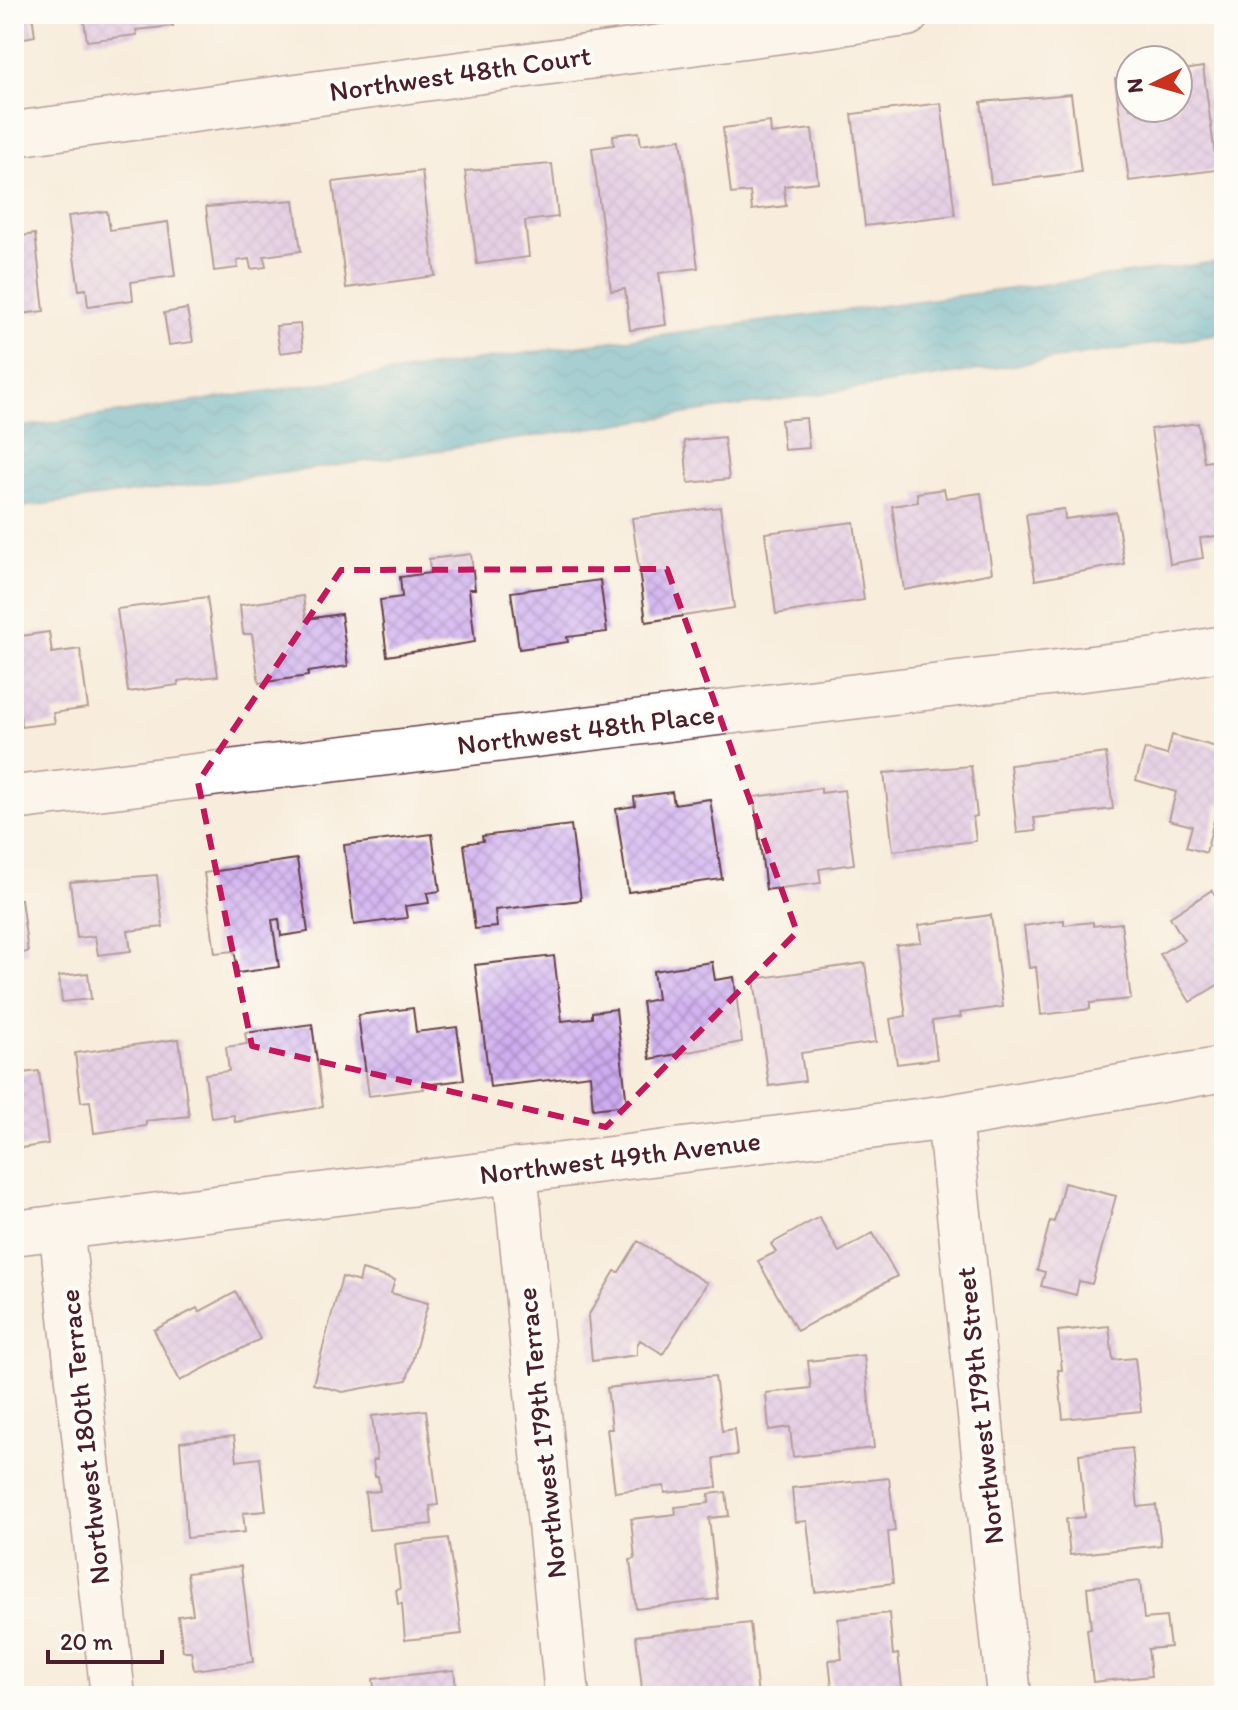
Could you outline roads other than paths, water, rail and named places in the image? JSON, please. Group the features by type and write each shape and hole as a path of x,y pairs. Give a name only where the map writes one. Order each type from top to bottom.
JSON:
{"street":[{"name":"Northwest 48th Court","path":"14,134 818,19 907,14"},
{"name":"Northwest 48th Place","path":"14,798 1157,660 1224,648"},
{"name":"Northwest 49th Avenue","path":"14,1233 949,1117 1224,1069"},
{"name":"Northwest 179th Street","path":"949,1117 1009,1696"},
{"name":"Northwest 179th Terrace","path":"515,1170 567,1696"},
{"name":"Northwest 180th Terrace","path":"61,1226 113,1696"}],"water":[{"path":"1224,261 1224,334 320,468 14,508 14,428 582,345"}]}
